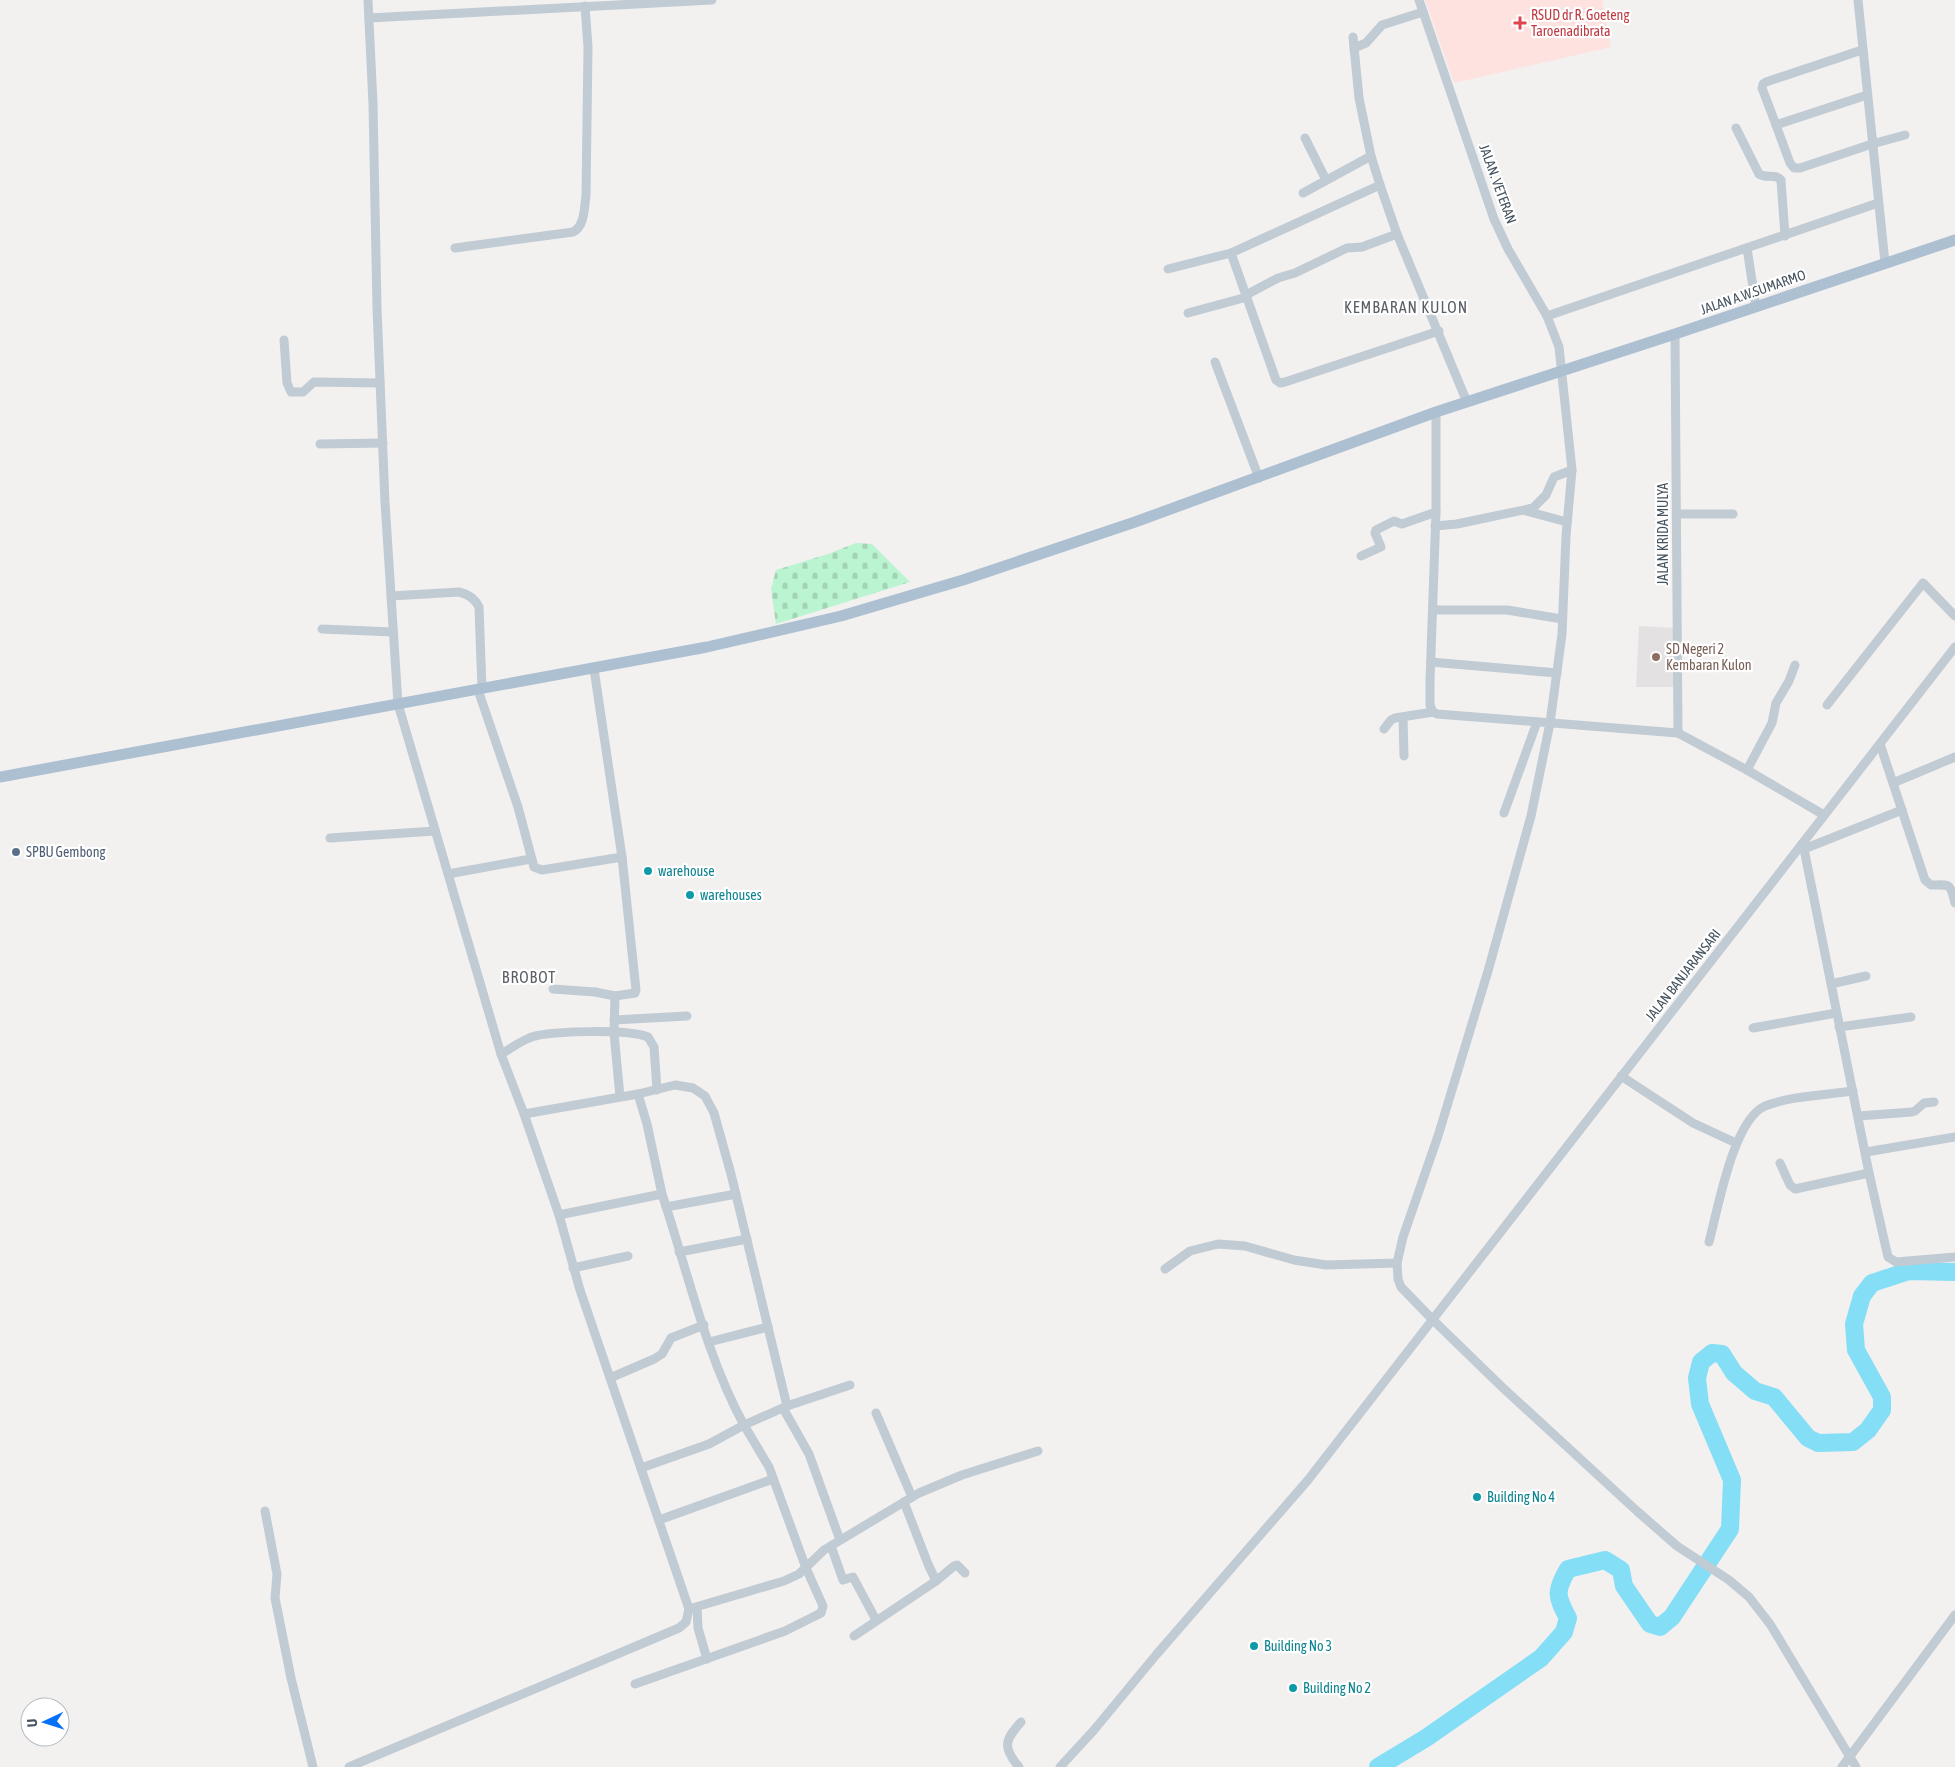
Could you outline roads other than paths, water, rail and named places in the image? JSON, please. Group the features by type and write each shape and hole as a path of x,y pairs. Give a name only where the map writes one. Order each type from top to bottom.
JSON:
{"main road":[{"name":"JALAN A.W.SUMARMO","path":"0,777 707,647 841,616 963,580 1259,478 1436,412 1955,240"}],"street":[{"path":"368,0 373,104 380,383 398,704 501,1054 559,1215 573,1268 659,1520 693,1608 707,1659"},
{"path":"368,18 712,0"},
{"name":"JALAN. VETERAN","path":"1397,1263 1403,1236 1438,1136 1531,816 1550,723 1557,673 1572,470 1559,347 1547,316 1508,249 1494,219 1419,0"},
{"path":"1858,0 1885,263"},
{"path":"455,248 573,232 579,227 586,196 588,47 585,6"},
{"path":"1354,48 1366,43 1382,25 1423,12"},
{"path":"1353,37 1359,98 1371,156 1380,185 1397,234 1467,402"},
{"path":"1862,50 1763,84 1762,91 1790,164 1794,168 1800,168 1905,135"},
{"path":"1776,125 1867,95"},
{"path":"1736,128 1758,174 1775,176 1781,180 1785,236"},
{"path":"1305,138 1326,180"},
{"path":"1303,193 1371,156"},
{"path":"1168,269 1231,253 1380,185"},
{"path":"1547,316 1878,203"},
{"path":"1188,313 1246,296 1278,278 1295,273 1347,248 1362,247 1397,234"},
{"path":"1747,248 1756,307"},
{"path":"1231,253 1276,380 1280,383 1439,331"},
{"name":"JALAN KRIDA MULYA","path":"1675,334 1678,733"},
{"path":"284,340 287,383 291,392 303,392 314,382 380,383"},
{"path":"1215,362 1259,478"},
{"path":"1434,712 1430,705 1434,610 1436,412"},
{"path":"320,444 383,443"},
{"path":"1435,526 1457,524 1526,510 1539,504 1546,495 1554,477 1572,470"},
{"path":"1526,510 1567,522"},
{"path":"1361,556 1381,547 1375,533 1376,530 1394,521 1402,524 1436,512"},
{"path":"1677,514 1733,514"},
{"path":"1827,705 1923,583 1955,616"},
{"path":"391,596 459,592 474,600 479,608 480,690 518,807 534,867 542,870 622,857"},
{"path":"1434,610 1507,610 1562,619"},
{"path":"322,629 393,632"},
{"name":"JALAN BANJARANSARI","path":"1060,1767 1094,1730 1156,1655 1308,1480 1621,1076 1803,846 1824,815 1955,647"},
{"path":"1431,662 1557,673"},
{"path":"1748,770 1772,723 1776,702 1789,681 1795,665"},
{"path":"553,989 603,992 615,996 635,993 636,990 622,857 594,668"},
{"path":"1384,729 1391,720 1434,712 1437,714 1678,733 1748,770 1824,815"},
{"path":"1403,717 1404,756"},
{"path":"1504,813 1537,722"},
{"path":"1880,744 1925,880 1931,885 1947,884 1952,890 1955,903"},
{"path":"1893,784 1955,757"},
{"path":"1902,810 1803,846 1869,1173 1890,1259 1896,1262 1955,1257"},
{"path":"330,838 435,832"},
{"path":"448,874 531,859"},
{"path":"1831,984 1866,976"},
{"path":"615,996 614,1033 620,1097"},
{"path":"1753,1028 1836,1012"},
{"path":"614,1020 687,1016"},
{"path":"1839,1027 1911,1017"},
{"path":"501,1054 535,1036 563,1033 614,1033 644,1036 651,1041 654,1048 657,1090"},
{"path":"1621,1076 1693,1124 1736,1143"},
{"path":"524,1114 638,1094 675,1085 686,1085 705,1096 714,1113 736,1194 785,1407 809,1454 840,1540"},
{"path":"1709,1242 1736,1143 1750,1118 1765,1106 1802,1098 1853,1091"},
{"path":"635,1684 785,1631 821,1613 823,1606 806,1568 769,1467 731,1401 709,1342 662,1194 647,1124 638,1094"},
{"path":"1858,1116 1912,1112 1924,1104 1934,1102"},
{"path":"1866,1152 1955,1137"},
{"path":"1780,1163 1793,1189 1869,1173"},
{"path":"559,1215 662,1194"},
{"path":"666,1207 736,1194"},
{"path":"680,1252 747,1239"},
{"path":"1165,1269 1190,1251 1218,1244 1245,1246 1294,1260 1326,1265 1397,1263 1398,1279 1401,1287 1502,1388 1676,1546 1738,1587 1760,1610 1856,1767"},
{"path":"573,1268 628,1256"},
{"path":"610,1378 662,1354 670,1338 704,1325"},
{"path":"709,1342 768,1327"},
{"path":"641,1468 709,1444 744,1425 785,1407 850,1385"},
{"path":"876,1413 908,1500 928,1564 936,1581"},
{"path":"349,1767 679,1628 686,1622 693,1608 784,1581 799,1574 840,1540 908,1500 962,1475 1038,1452"},
{"path":"659,1520 773,1479"},
{"path":"265,1511 277,1574 275,1598 291,1678 313,1767"},
{"path":"831,1546 843,1580 853,1577 876,1620"},
{"path":"854,1636 936,1581 955,1565 965,1573"},
{"path":"1842,1767 1955,1615"},
{"path":"1019,1767 1007,1748 1010,1735 1021,1722"}],"waterway":[{"path":"1378,1767 1426,1738 1541,1658 1564,1632 1568,1618 1559,1599 1559,1588 1568,1569 1605,1560 1621,1570 1624,1586 1650,1624 1660,1627 1672,1617 1730,1529 1732,1480 1700,1404 1697,1378 1701,1362 1712,1353 1722,1354 1734,1373 1755,1391 1774,1397 1808,1438 1818,1443 1853,1442 1868,1430 1882,1410 1882,1397 1856,1350 1854,1324 1862,1296 1872,1283 1909,1271 1955,1272"}],"place":[{"name":"RSUD dr R. Goeteng Taroenadibrata","path":"1520,23"},
{"name":"SD Negeri 2 Kembaran Kulon","path":"1656,657"},
{"name":"SPBU Gembong","path":"16,852"},
{"name":"warehouse","path":"648,871"},
{"name":"warehouses","path":"690,895"},
{"name":"Building No 4","path":"1477,1497"},
{"name":"Building No 3","path":"1254,1646"},
{"name":"Building No 2","path":"1293,1688"}],"district":[{"name":"KEMBARAN KULON","path":"1406,307"},
{"name":"BROBOT","path":"529,977"}]}
